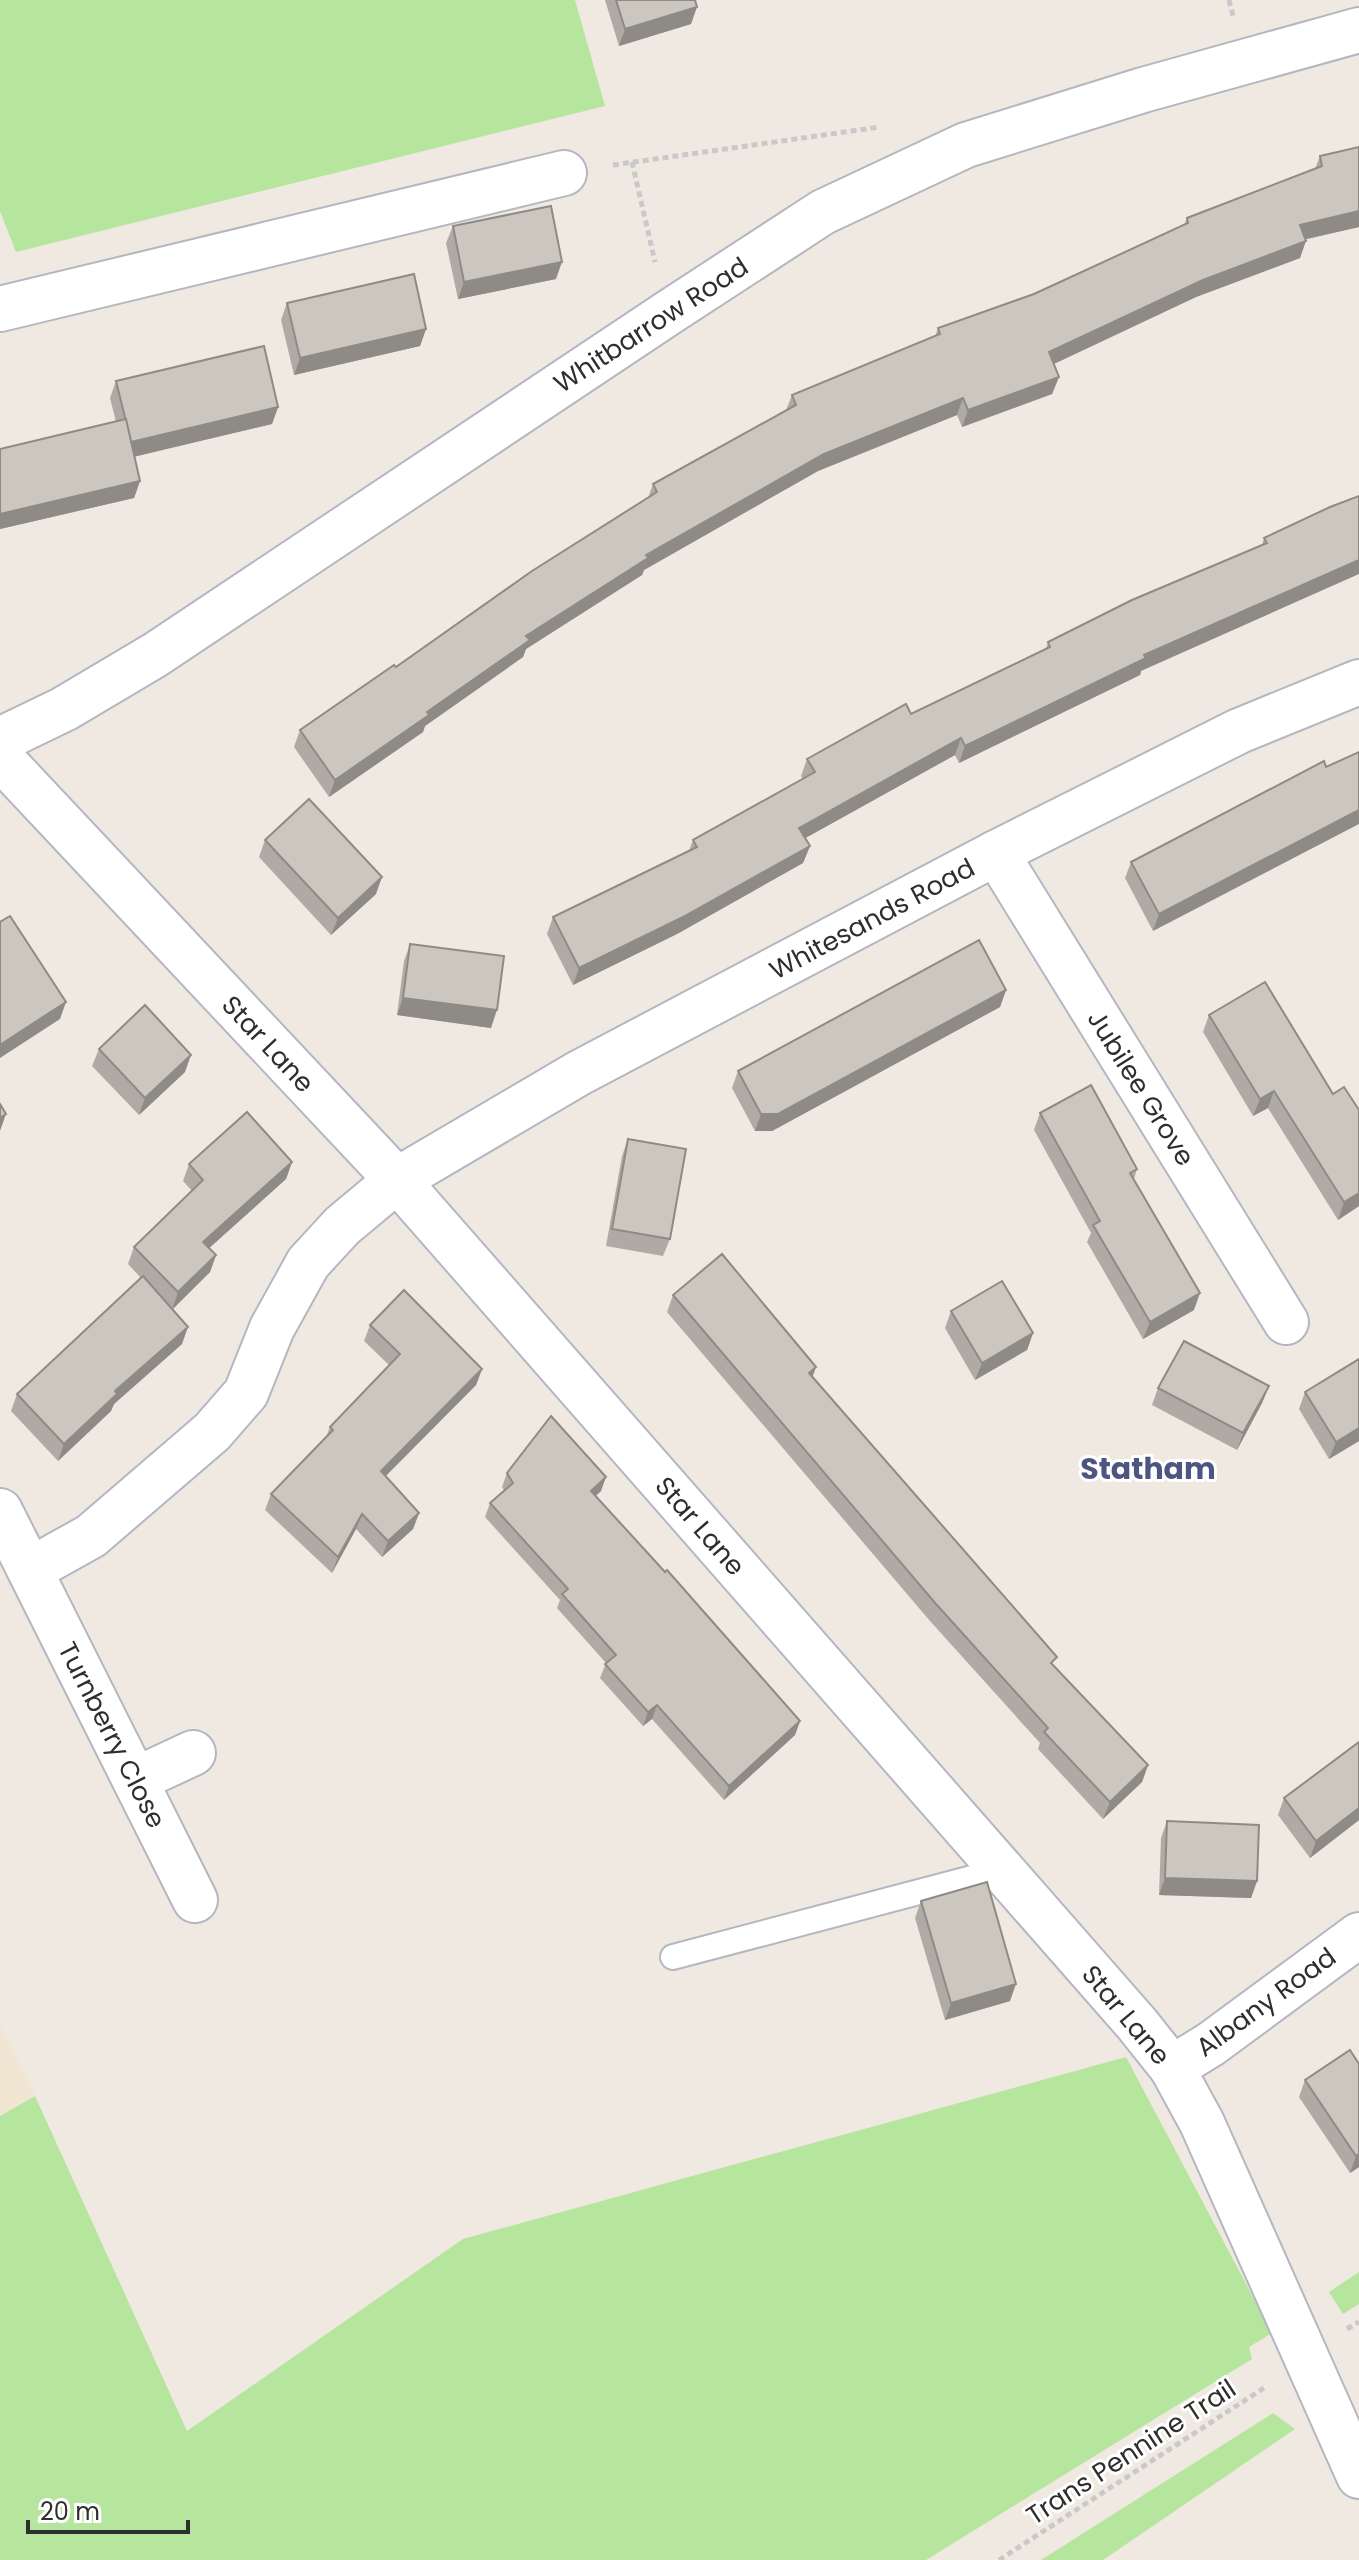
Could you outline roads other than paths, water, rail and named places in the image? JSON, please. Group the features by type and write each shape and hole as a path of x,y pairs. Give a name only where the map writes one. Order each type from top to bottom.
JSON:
{"street":[{"name":"Whitbarrow Road","path":"0,740 64,709 155,655 823,212 966,145 1143,90 1359,30"},
{"path":"0,309 564,173"},
{"name":"Whitesands Road","path":"397,1180 579,1073 996,853 1239,731 1359,682"},
{"name":"Star Lane","path":"0,762 10,768 397,1180 1172,2068 1202,2123 1290,2369 1359,2476"},
{"name":"Jubilee Grove","path":"996,853 1286,1322"},
{"path":"30,1570 91,1536 212,1432 246,1393 272,1328 308,1263 342,1226 397,1180"},
{"name":"Turnberry Close","path":"0,1511 195,1900"},
{"path":"135,1780 193,1753"},
{"name":"Albany Road","path":"1172,2068 1211,2044 1359,1935"}],"lane":[{"path":"673,1957 1002,1870"}],"district":[{"name":"Statham","path":"1148,1468"}]}
